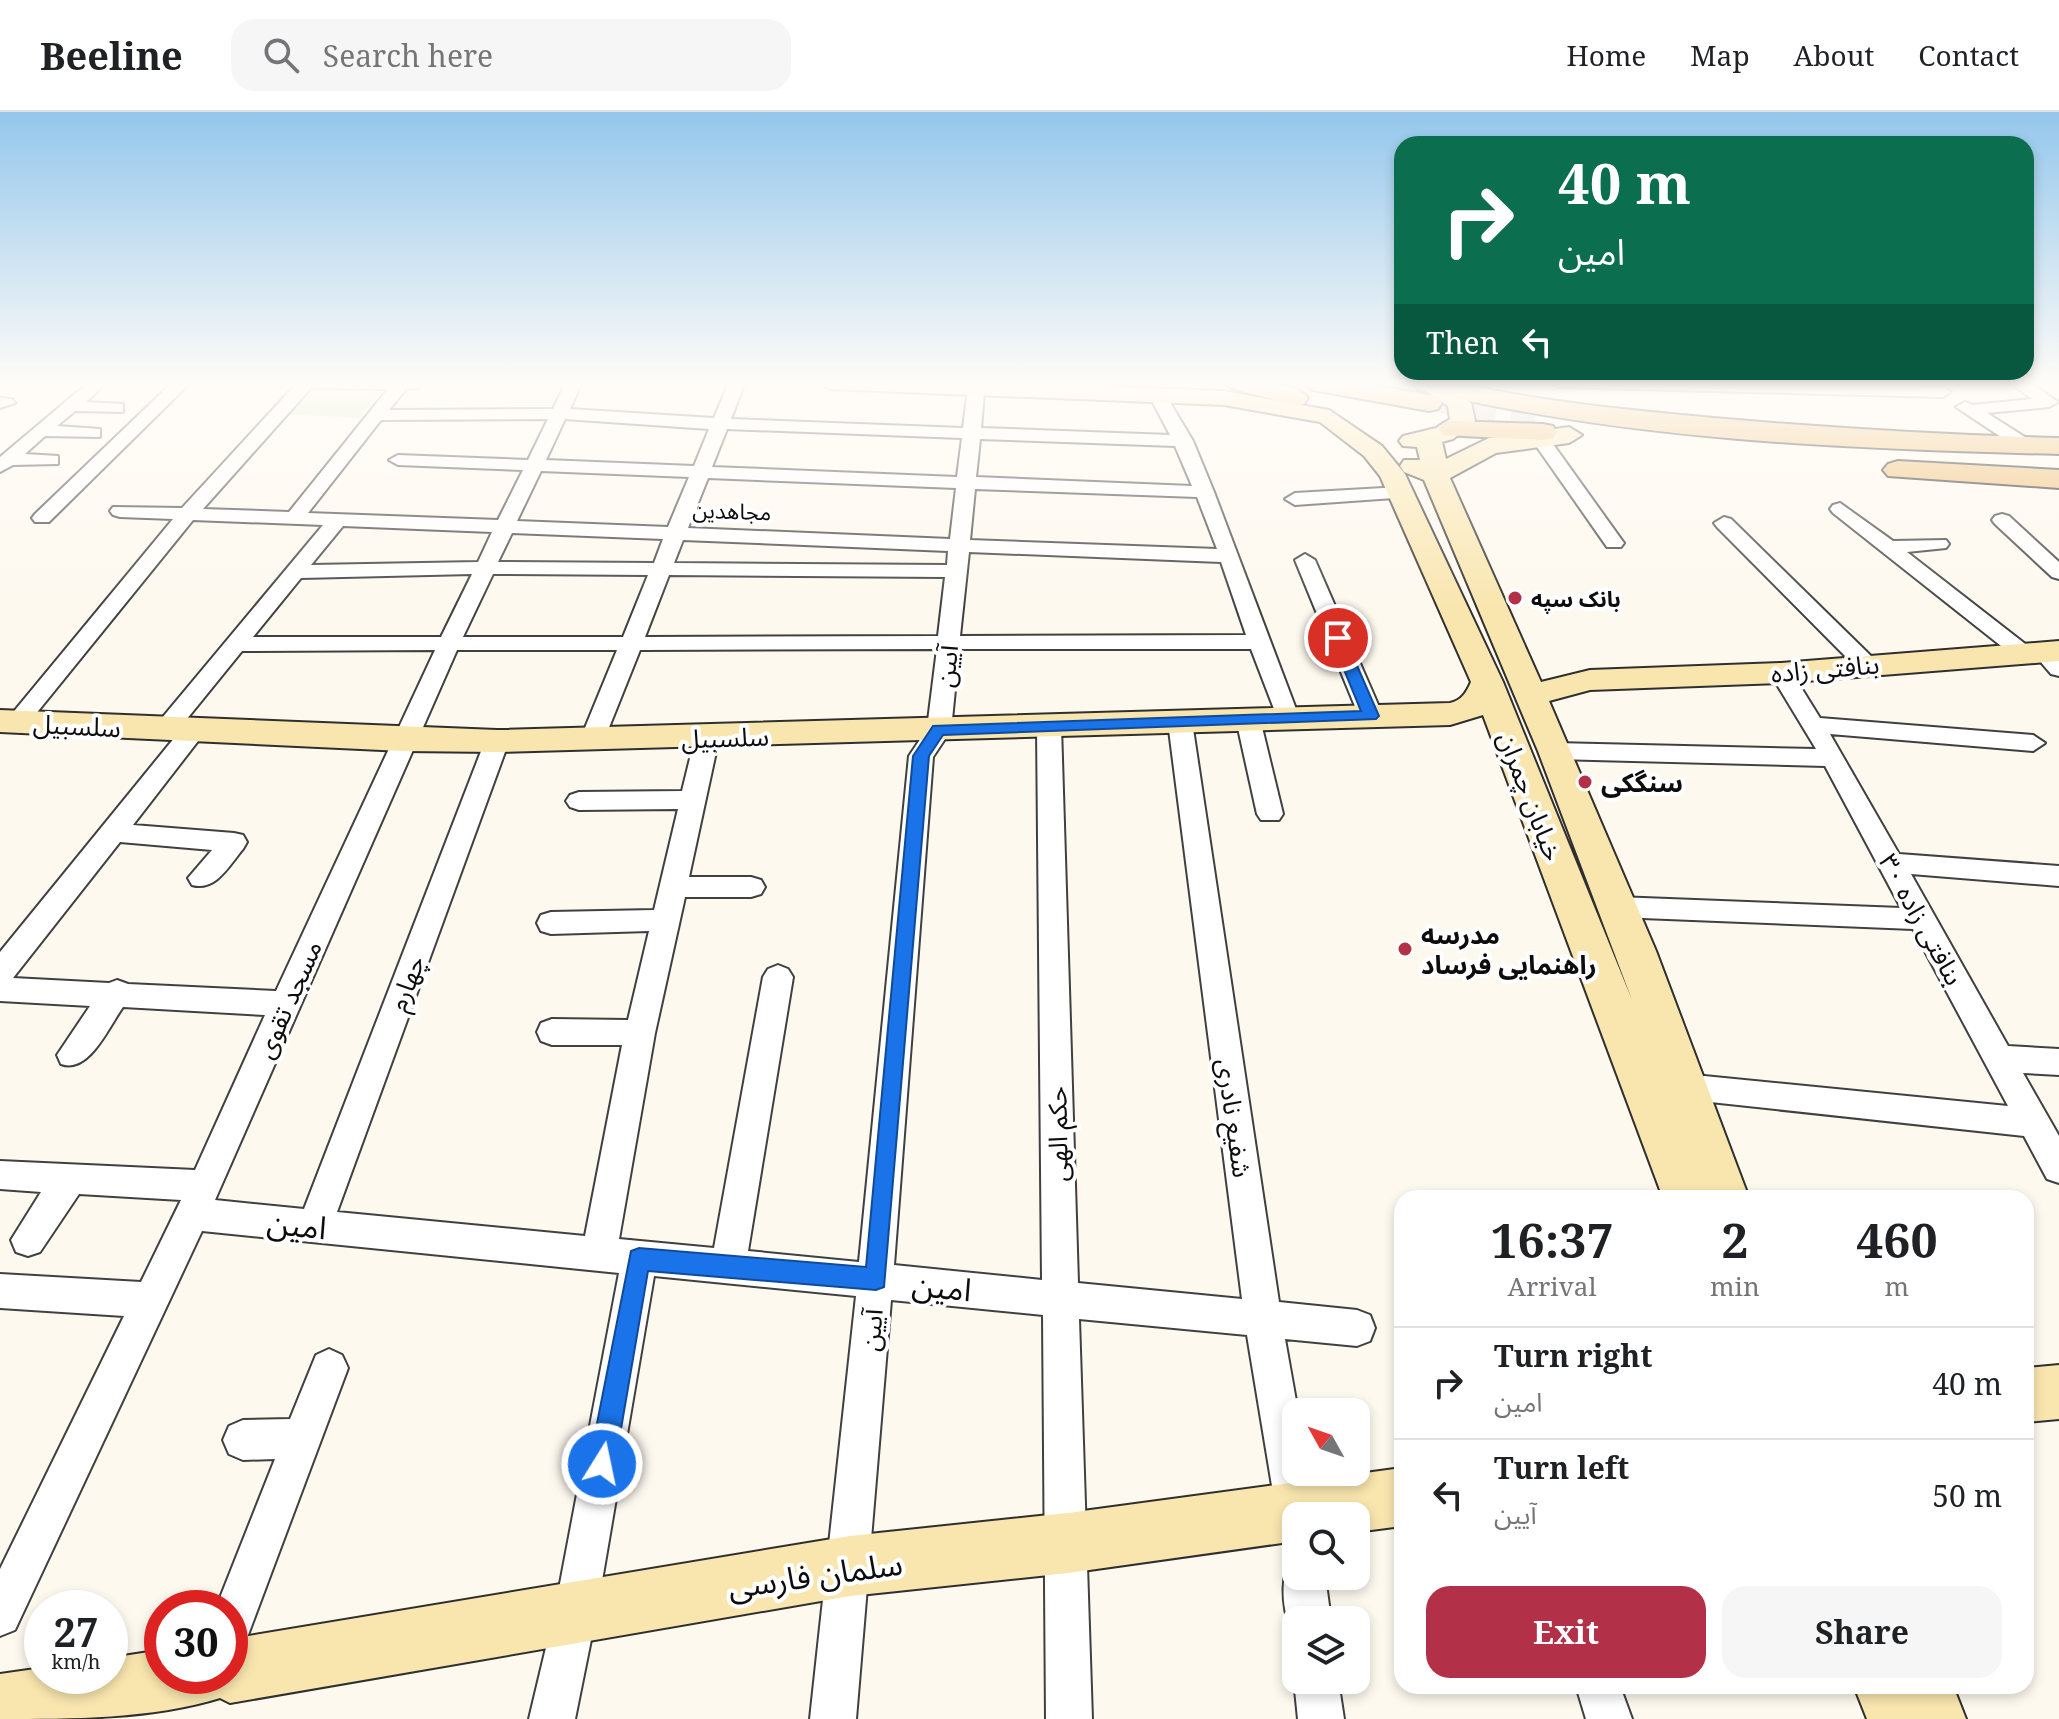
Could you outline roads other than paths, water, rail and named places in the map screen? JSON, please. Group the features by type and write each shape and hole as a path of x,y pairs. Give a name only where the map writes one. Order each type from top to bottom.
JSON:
{"main road":[{"name":"خیابان چمران","path":"1377,457 1396,484 1499,669 1530,695 1555,751 1617,907 1663,1087 1685,1190"},
{"name":"خیابان چمران","path":"1435,457 1436,475 1499,669 1514,756 1663,1087 1721,1190"},
{"path":"1396,484 1395,468 1417,466 1436,475 1469,457"},
{"path":"1863,457 2059,466"},
{"path":"1875,469 2059,479"},
{"name":"بنافتی زاده","path":"1499,669 1590,680 1781,673 1866,664 2046,656"},
{"name":"سلسبیل","path":"9,721 179,731 497,741 707,738 1450,714 1469,710 1479,703 1499,669"},
{"name":"بنافتی زاده","path":"1530,695 1590,680"},
{"name":"سلسبیل","path":"1450,714 1499,737 1514,756"},
{"path":"2034,1394 2059,1392"},
{"name":"سلمان فارسی","path":"1370,1502 1394,1498"},
{"name":"سلمان فارسی","path":"248,1668 850,1566 1282,1517"},
{"path":"0,1706 144,1684"}],"street":[{"path":"42,518 105,457"},
{"path":"9,721 239,457"},
{"path":"295,517 343,457"},
{"name":"مسجد تقوی","path":"0,1615 198,1200 403,740 541,457"},
{"path":"592,740 707,457"},
{"name":"آیین","path":"833,1719 850,1566 921,756 939,730 968,457"},
{"path":"1191,457 1287,717"},
{"path":"1556,457 1614,543"},
{"path":"4,462 52,460"},
{"path":"398,460 966,485 1205,492"},
{"path":"1295,499 1396,484"},
{"path":"1840,509 1885,547 2046,656"},
{"name":"مجاهدین","path":"120,511 1227,556"},
{"path":"0,973 14,934 111,832 235,644 338,519"},
{"path":"2002,520 2059,573"},
{"path":"1724,523 1866,664"},
{"path":"1885,547 1939,544"},
{"path":"1305,560 1371,716"},
{"path":"295,572 487,568 956,571"},
{"path":"235,644 1258,642"},
{"name":"بنافتی زاده ۳۰","path":"1781,673 1833,758 2059,1168"},
{"path":"1248,719 1270,814"},
{"name":"شفیع نادری","path":"1180,722 1263,1319 1295,1502"},
{"path":"1813,725 2033,743"},
{"name":"حکم الهی","path":"1049,726 1068,1543 1069,1719"},
{"path":"599,1253 640,1033 665,920 676,887 707,738"},
{"name":"چهارم","path":"315,1225 497,741"},
{"path":"1555,751 1833,758"},
{"path":"579,801 695,800"},
{"path":"111,832 234,842 202,878"},
{"path":"1891,863 2059,876"},
{"path":"676,887 751,887"},
{"path":"1617,907 1922,919"},
{"path":"551,923 665,920"},
{"path":"728,1266 778,977"},
{"path":"0,989 117,992 286,1004"},
{"path":"72,1055 117,992"},
{"path":"552,1032 640,1033"},
{"path":"1999,1058 2059,1062"},
{"path":"1663,1087 2034,1123"},
{"name":"امین","path":"2,1175 71,1178 198,1200 315,1225 1357,1328"},
{"path":"28,1240 71,1178"},
{"path":"552,1719 576,1610 639,1259"},
{"path":"0,1291 150,1300"},
{"path":"244,1590 329,1368"},
{"path":"243,1440 302,1438"},
{"path":"1318,1694 1321,1719"},
{"path":"1601,1694 1609,1719"}],"place":[{"name":"بانک سپه","path":"1515,598"},
{"name":"سنگکی","path":"1585,782"},
{"name":"مدرسه راهنمایی فرساد","path":"1405,949"}]}
